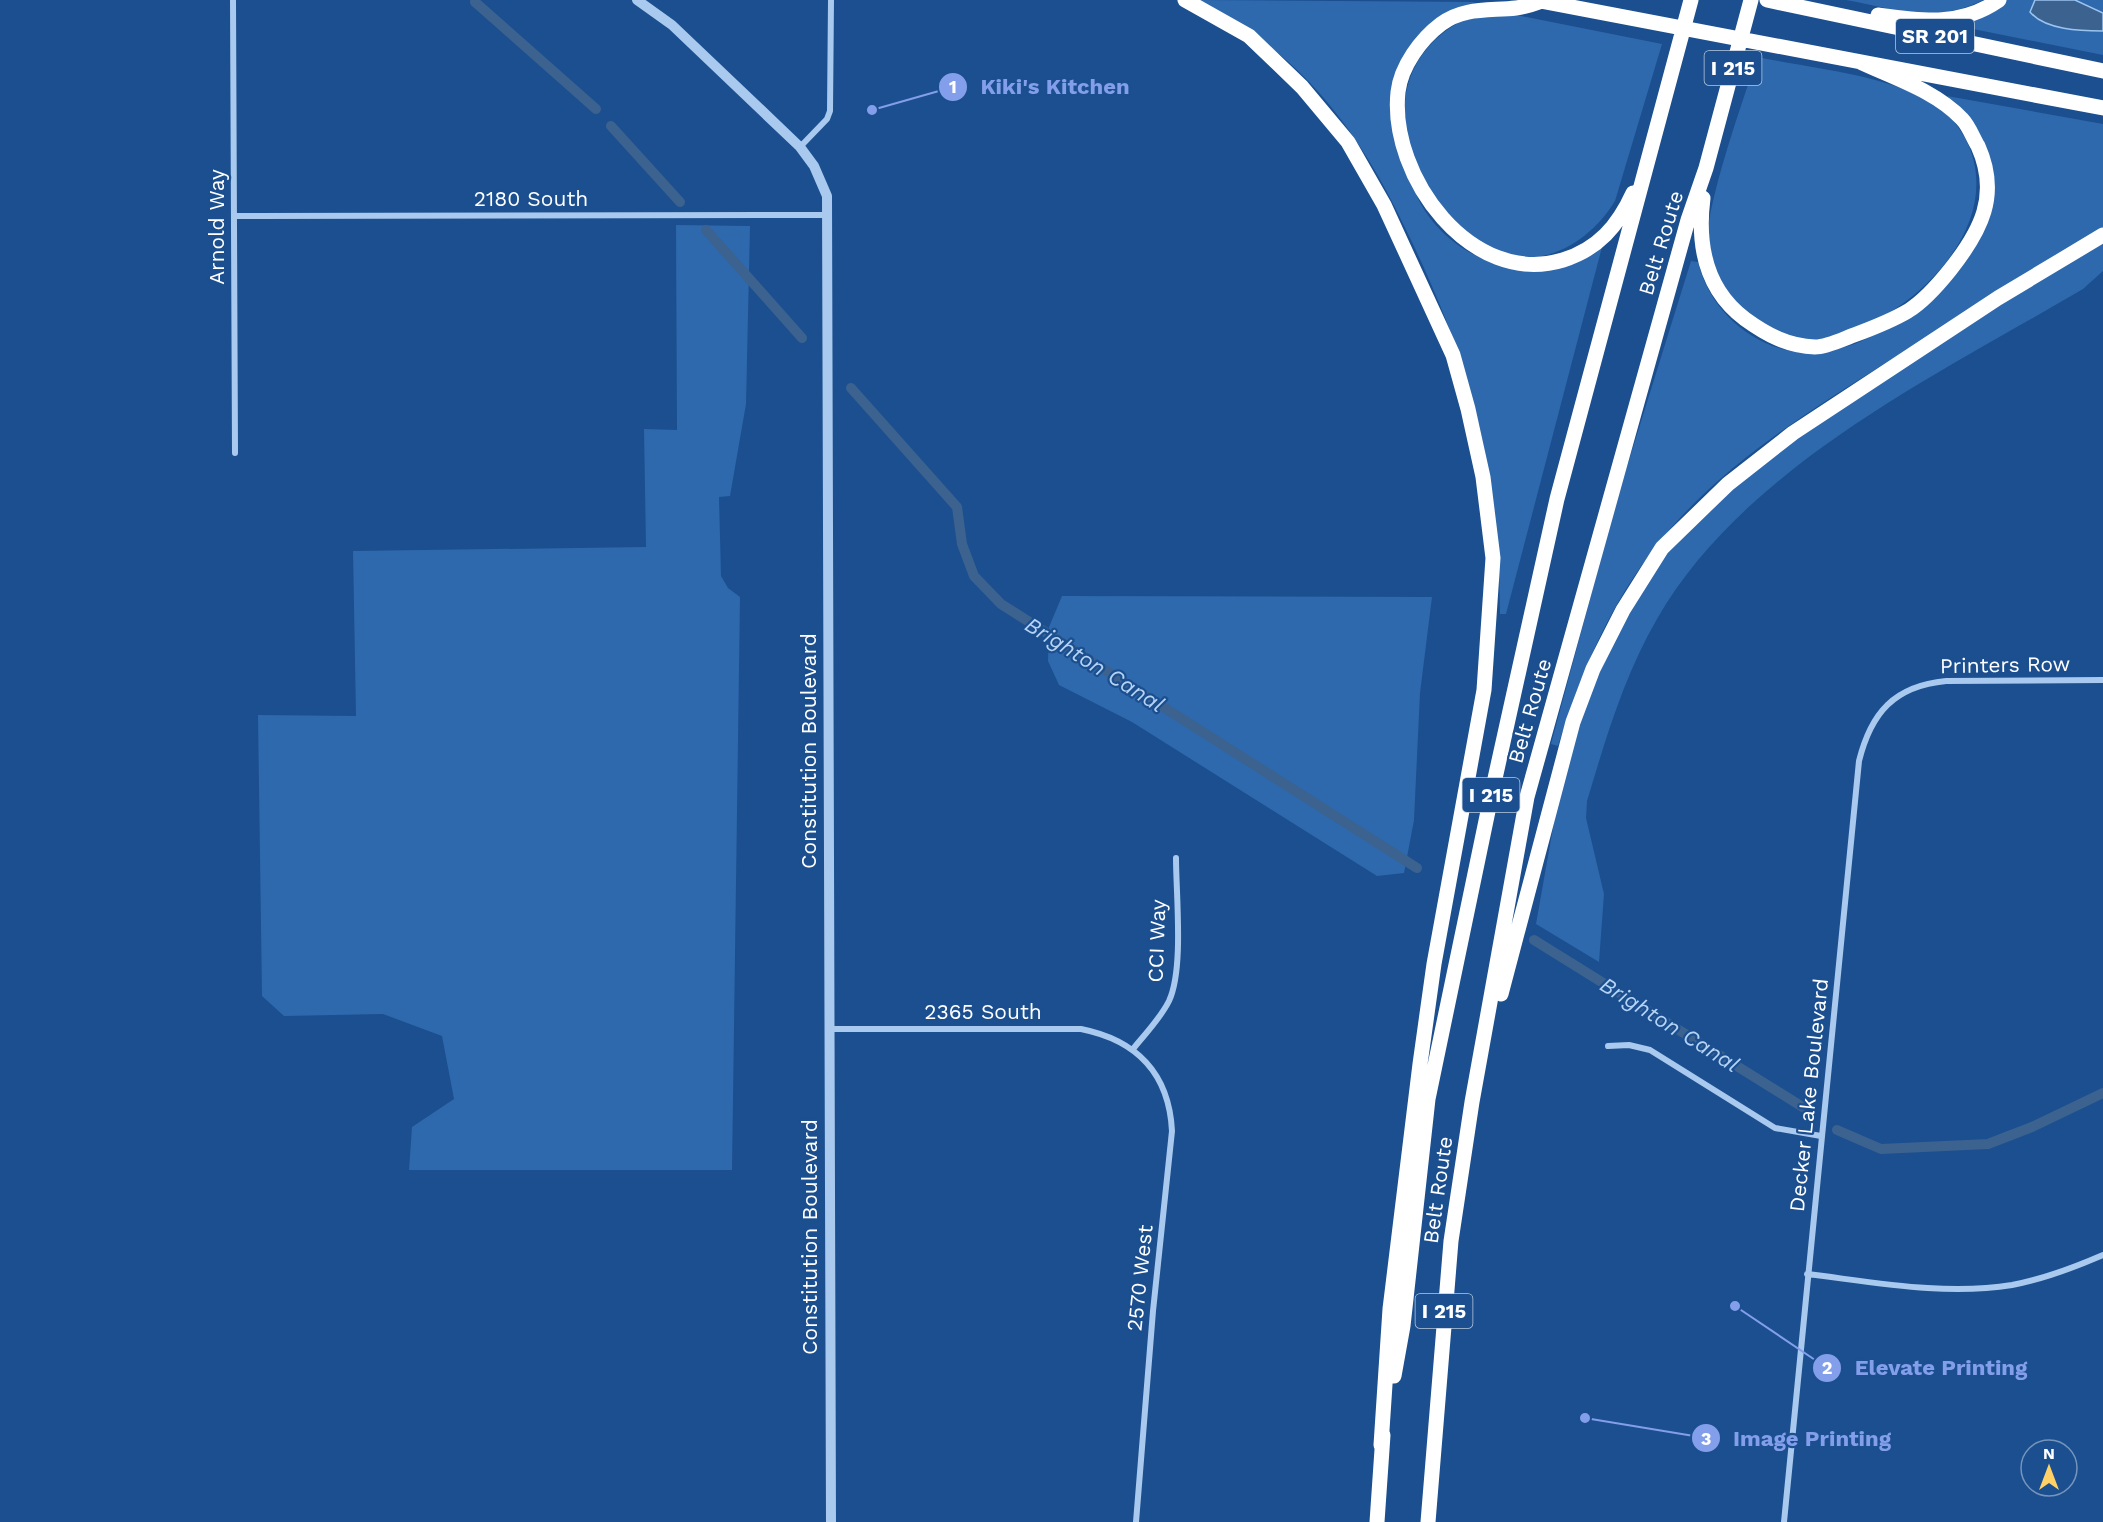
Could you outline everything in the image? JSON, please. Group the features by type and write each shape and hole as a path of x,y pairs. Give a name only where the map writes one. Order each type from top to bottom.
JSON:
{"highway":[{"path":"1185,0 1249,36 1302,87 1348,142 1384,205 1453,354 1483,477 1493,558 1484,690 1434,964 1420,1064 1390,1309 1381,1445"},
{"name":"Belt Route","path":"1377,1522 1381,1445 1403,1326 1428,1099 1435,1065 1557,499 1691,0"},
{"name":"Belt Route","path":"1428,1522 1450,1241 1472,1102 1527,797 1685,232 1715,137 1751,0"},
{"name":"SR 201","path":"1767,0 2103,71"},
{"path":"1782,0 1925,22 1961,19 1980,12 1999,0"},
{"path":"1538,1 1516,8 1480,9 1459,14 1442,23 1419,46 1404,71 1398,90 1398,116 1405,149 1418,181 1439,214 1463,238 1487,254 1517,265 1547,265 1576,256 1598,244 1605,237 1626,209 1650,155"},
{"name":"SR 201","path":"1538,1 2103,108"},
{"path":"1706,168 1700,221 1700,242 1705,264 1729,307 1770,337 1818,347 1876,327 1910,310 1936,287 1976,233 1989,192 1986,166 1964,120 1951,108 1931,95 1860,62"},
{"path":"1472,1102 1574,722 1593,669 1623,610 1662,548 1728,484 1793,433 1998,298 2103,235"}],"street":[{"name":"Arnold Way","path":"233,0 235,453"},
{"name":"Constitution Boulevard","path":"637,0 672,25 800,147 822,182 827,196 831,1522"},
{"path":"800,147 827,119 830,111 831,0"},
{"name":"2180 South","path":"234,216 828,215"},
{"name":"Printers Row","path":"1908,689 1946,681 2103,680"},
{"name":"Decker Lake Boulevard","path":"1784,1522 1859,762 1865,736 1878,714 1908,689"},
{"name":"CCI Way","path":"1132,1049 1164,1009 1173,987 1176,964 1176,858"},
{"name":"2365 South","path":"829,1029 1070,1028 1107,1034 1132,1049"},
{"path":"1608,1046 1629,1045 1650,1050 1775,1128 1821,1136"},
{"name":"2570 West","path":"1132,1049 1148,1064 1161,1085 1169,1107 1172,1131 1153,1311 1136,1522"},
{"path":"1807,1274 1939,1287 1995,1287 2057,1274 2103,1255"}],"shaded area":[{"path":"1199,0 1475,2 1451,12 1428,26 1410,45 1399,69 1407,164 1416,194 1433,222 1444,234 1471,253 1502,265 1602,247 1506,614 1500,614 1494,513 1488,467 1478,422 1451,333 1433,287 1400,216 1375,170 1347,127 1314,87 1272,49"},
{"path":"1846,0 1983,0 1966,7 1932,13 1898,10"},
{"path":"2002,0 2103,0 2103,55 1953,25"},
{"path":"2035,0 2075,0 2103,13 2103,31 2084,31 2045,23 2030,12"},
{"path":"1511,14 1662,44 1615,201 1606,214 1583,237 1554,253 1538,257 1522,258 1505,255 1463,234 1449,224 1419,169 1407,131 1406,92 1412,74 1422,56 1436,39 1456,24 1473,16"},
{"path":"1757,57 1867,78 1909,91 1934,103 1949,116 1965,138 1975,168 1975,198 1967,227 1952,254 1931,279 1881,318 1829,338 1816,341 1798,339 1743,316 1713,270 1708,258 1707,240 1716,189"},
{"path":"1947,96 2103,124 2103,229 1821,404 1757,449 1699,499 1647,558 1618,602 1584,672 1558,746 1551,744 1616,502 1691,261 1698,262 1705,283 1717,303 1731,319 1748,333 1768,344 1811,353 1833,350 1864,340 1892,324 1939,288 1991,186 1957,104"},
{"path":"676,225 750,226 746,404 730,496 719,497 721,576 728,588 740,597 732,1170 409,1170 412,1127 454,1099 442,1036 383,1014 284,1016 262,996 258,715 356,716 353,551 646,547 644,429 677,430"},
{"path":"2103,242 2103,271 2083,289 1967,355 1848,429 1792,470 1740,515 1694,565 1657,619 1625,685 1587,801 1586,818 1604,894 1599,962 1536,924 1562,777 1575,729 1614,635 1668,549 1785,440 2080,253"},
{"path":"1062,596 1432,597 1420,693 1414,820 1404,873 1377,876 1132,722 1059,685 1048,661 1049,627"}],"waterway":[{"name":"Brighton Canal","path":"475,2 596,109"},
{"name":"Brighton Canal","path":"611,126 680,202"},
{"name":"Brighton Canal","path":"706,230 802,338"},
{"name":"Brighton Canal","path":"851,388 957,507 962,544 974,576 1001,604 1417,868"},
{"name":"Brighton Canal","path":"1534,940 1806,1109"},
{"name":"Brighton Canal","path":"1837,1130 1881,1149 1988,1144 2032,1127 2103,1093"}],"place":[{"name":"Kiki's Kitchen","path":"872,110"},
{"name":"Elevate Printing","path":"1735,1306"},
{"name":"Image Printing","path":"1585,1418"}]}
